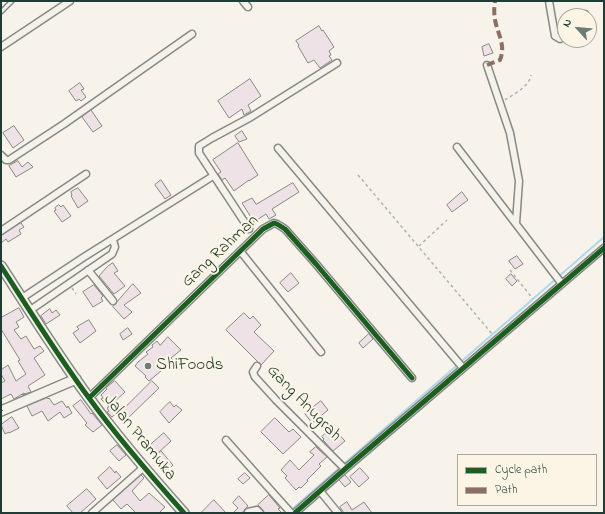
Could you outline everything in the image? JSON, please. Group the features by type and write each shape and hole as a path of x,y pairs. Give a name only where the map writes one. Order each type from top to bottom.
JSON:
{"street":[{"path":"1,47 70,1"},
{"path":"243,1 248,7"},
{"path":"549,1 555,36 557,37"},
{"path":"1,155 6,160 10,160 192,34"},
{"path":"249,229 200,153 199,149 201,144 251,117 337,63"},
{"path":"487,65 510,133 519,181 516,223"},
{"path":"457,147 549,265 562,284"},
{"path":"278,148 463,368"},
{"path":"1,231 86,174"},
{"path":"22,298 84,257 214,176"},
{"name":"Gang Rahman","path":"89,398 241,252 274,223 280,226 316,264 412,378"},
{"path":"29,311 112,254 115,246 113,240"},
{"path":"226,440 292,513 320,491 344,468 604,248"},
{"path":"241,252 321,352"},
{"path":"88,270 113,301"},
{"name":"Jalan Pramuka","path":"2,271 22,298 29,311 89,398 144,467 184,513"},
{"name":"Gang Anugrah","path":"257,366 253,372 255,377 344,468"},
{"path":"1,410 76,379"},
{"path":"92,513 144,467"},
{"path":"320,491 338,513"},
{"path":"248,512 257,510 260,513"}],"lane":[{"path":"1,12 12,1"}],"path":[{"path":"500,104 525,86 530,80 531,75"},
{"path":"358,175 493,335"},
{"path":"419,246 447,220"},
{"path":"510,270 535,302"}],"building":[{"path":"319,26 334,47 329,51 331,55 329,56 332,60 320,68 314,60 308,63 296,41"},
{"path":"489,44 493,53 484,56 482,47"},
{"path":"250,79 261,96 248,105 251,111 244,115 242,109 229,118 218,101"},
{"path":"80,83 84,89 81,90 86,97 81,101 79,99 76,101 69,91"},
{"path":"91,110 102,126 93,132 82,117"},
{"path":"14,126 24,140 13,148 3,133"},
{"path":"242,131 247,139 239,142 235,136"},
{"path":"238,143 258,175 234,191 225,178 222,180 218,174 221,172 213,160"},
{"path":"18,161 22,167 28,162 33,167 16,177 9,166"},
{"path":"161,180 171,195 165,199 155,185"},
{"path":"293,183 299,192 272,209 276,215 269,219 266,214 254,222 242,203 252,198 256,204"},
{"path":"78,188 88,201 78,208 71,196 71,192"},
{"path":"462,192 468,200 452,212 447,205"},
{"path":"59,205 61,207 63,205 71,216 62,222 54,211"},
{"path":"21,223 24,227 19,230 21,234 8,242 6,239 1,243 1,235"},
{"path":"517,256 523,264 515,269 509,261"},
{"path":"113,263 118,271 114,273 125,286 114,294 99,276"},
{"path":"291,273 299,283 288,292 280,283"},
{"path":"511,274 517,281 512,286 506,279"},
{"path":"133,284 141,293 124,305 132,312 124,319 113,307"},
{"path":"94,285 103,296 101,298 103,301 93,307 83,292"},
{"path":"19,308 24,317 16,322 19,327 14,330 21,339 26,336 34,349 40,346 44,351 34,358 45,375 28,386 31,392 24,393 14,399 11,394 1,399 1,383 5,381 1,374 1,370 8,365 16,381 26,374 18,361 20,360 1,329 1,318"},
{"path":"50,309 52,313 56,310 60,315 46,324 41,316"},
{"path":"244,313 250,319 253,316 261,325 254,332 274,351 261,365 226,330"},
{"path":"89,320 96,331 80,343 73,333 79,329 77,327"},
{"path":"128,328 132,334 123,340 120,334"},
{"path":"369,334 373,339 363,348 359,343"},
{"path":"168,337 181,350 171,358 173,360 168,365 149,381 145,377 146,376 135,366 148,354 146,352 153,347 152,345 157,341 160,345"},
{"path":"115,381 125,392 113,403 119,411 112,417 107,412 109,411 107,408 109,407 101,399 103,398 101,395 107,389 106,388"},
{"path":"152,381 159,388 125,421 119,414"},
{"path":"49,398 54,405 62,401 67,408 68,406 72,413 64,418 60,412 48,421 42,411 32,416 27,406"},
{"path":"81,400 91,414 92,413 102,425 93,432 85,425 87,423 73,406"},
{"path":"321,401 328,410 312,423 305,414"},
{"path":"170,402 174,407 176,405 182,410 169,423 160,412"},
{"path":"12,417 19,428 5,434 1,425"},
{"path":"275,418 289,432 293,429 301,437 283,454 261,432"},
{"path":"332,427 345,441 333,451 322,437"},
{"path":"164,433 171,441 157,454 153,450 151,451 148,447"},
{"path":"117,445 126,455 119,461 110,451"},
{"path":"316,447 327,457 319,464 321,466 307,480 308,481 301,488 299,487 296,490 285,478 287,476 281,470 290,460 299,470 314,455 310,452"},
{"path":"161,451 173,465 167,471 156,456"},
{"path":"110,467 121,477 107,489 98,478"},
{"path":"360,468 369,478 359,487 350,477"},
{"path":"245,473 250,478 243,484 238,479"},
{"path":"141,475 144,478 132,491 140,501 149,493 165,507 159,513 136,513 127,504 121,509 113,500"},
{"path":"345,475 351,482 345,487 339,480"},
{"path":"87,489 96,499 80,513 73,513 67,506"},
{"path":"269,495 280,508 278,509 282,513 265,513 258,505"},
{"path":"239,496 248,506 242,513 233,513 238,508 233,503"},
{"path":"214,500 226,513 201,513"},
{"path":"347,502 352,510 364,502 372,513 344,513 340,507"}],"waterway":[{"path":"290,511 604,237"}],"marked path":[{"path":"487,65 500,60 502,55 502,45 495,18 495,1"}],"cycle path":[{"path":"89,398 263,229 274,223 285,229 412,378"},
{"path":"295,513 604,248"},
{"path":"1,266 55,350 111,428 184,513"}],"place":[{"name":"ShiFoods","path":"148,366"}]}
